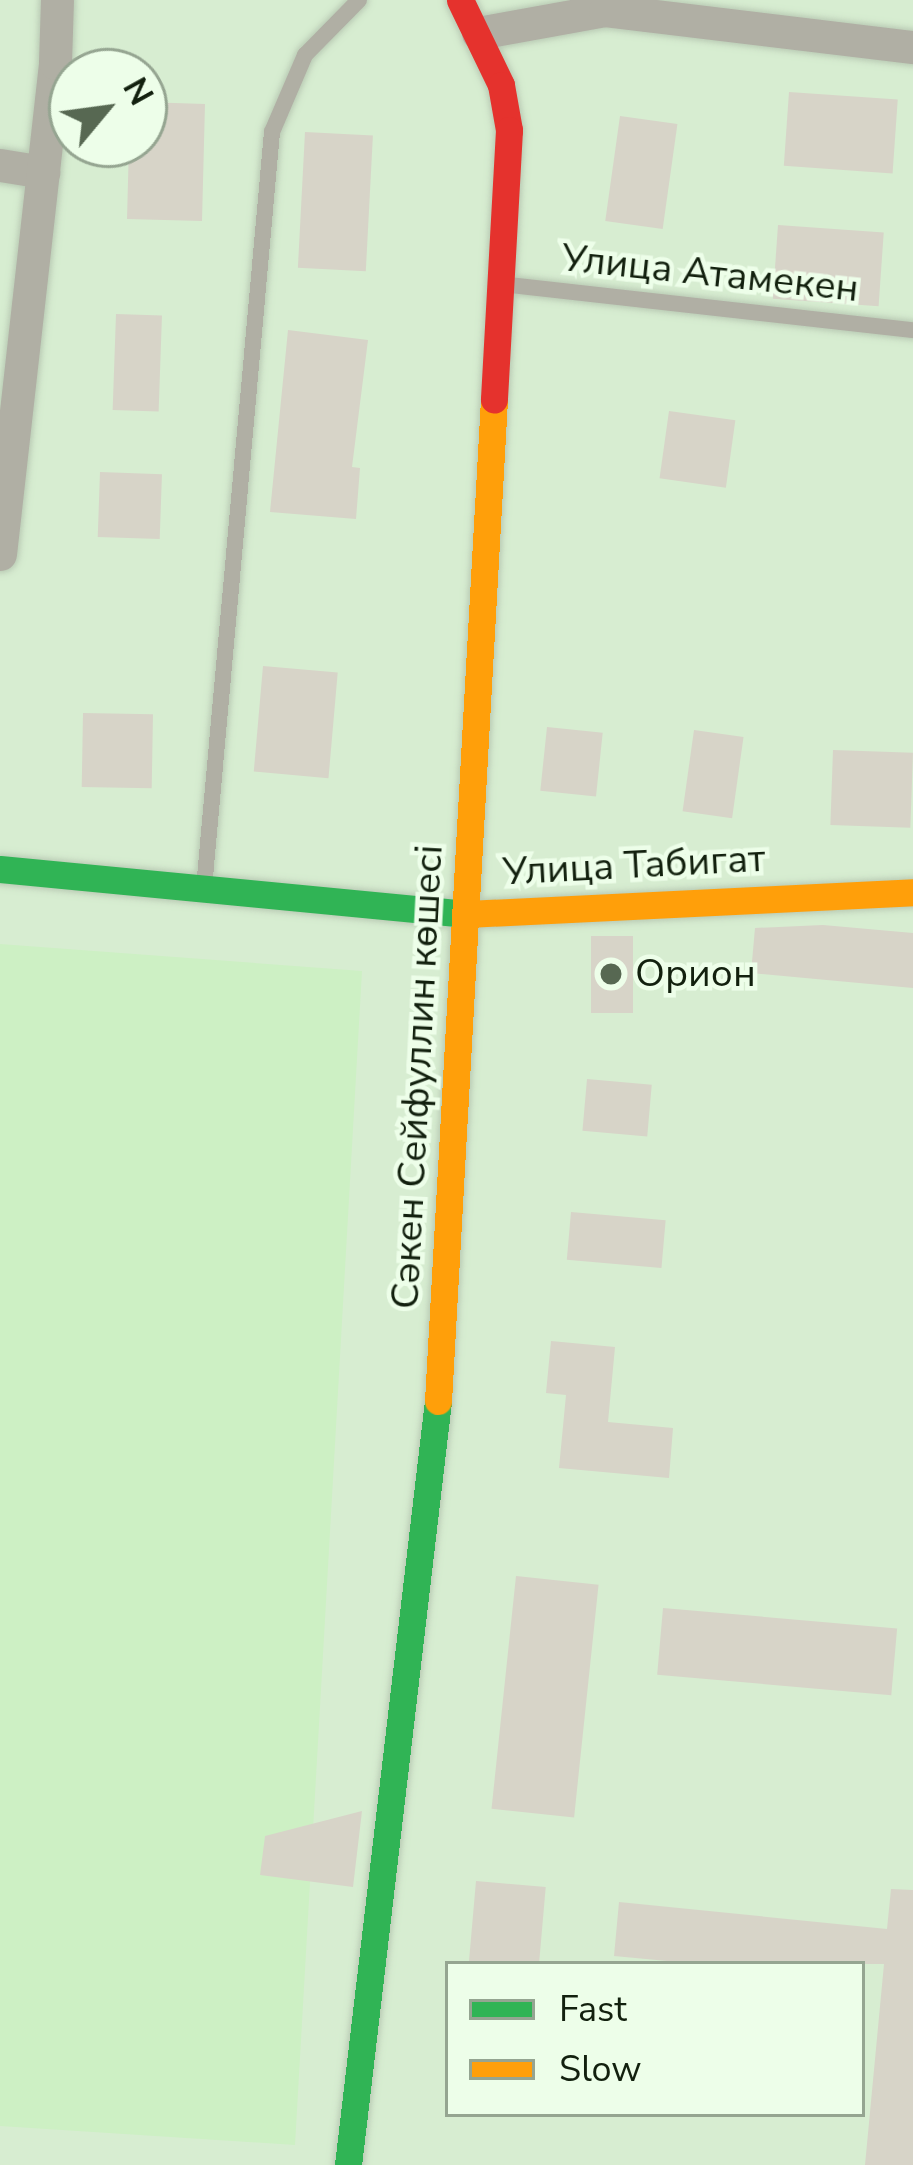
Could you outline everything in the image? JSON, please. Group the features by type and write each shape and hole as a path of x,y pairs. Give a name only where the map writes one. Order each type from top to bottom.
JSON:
{"street":[{"path":"0,554 43,172 57,0"},
{"name":"Сәкен Сейфуллин көшесі","path":"348,2165 436,1444 509,130 500,85 460,0"},
{"path":"478,33 577,7 913,47"},
{"path":"0,165 43,172"},
{"name":"Улица Табигат","path":"0,869 466,914 913,892"}],"lane":[{"path":"204,889 272,132 304,55 358,0"},
{"name":"Улица Атамекен","path":"501,284 913,330"}],"shaded area":[{"path":"0,944 362,971 295,2145 0,2126"}],"building":[{"path":"789,92 898,100 893,173 784,166"},
{"path":"168,103 205,104 202,221 127,219 128,168 168,168"},
{"path":"620,116 677,124 663,229 605,221"},
{"path":"305,132 373,136 366,271 298,268"},
{"path":"778,225 884,232 879,306 773,299"},
{"path":"116,314 162,316 159,412 113,410"},
{"path":"288,330 368,340 352,467 360,468 356,519 270,512"},
{"path":"669,411 735,420 726,488 660,478"},
{"path":"100,472 162,474 160,539 98,537"},
{"path":"263,666 338,673 328,778 254,772"},
{"path":"83,713 153,714 152,788 82,787"},
{"path":"547,727 603,733 596,797 540,791"},
{"path":"694,730 744,737 732,818 683,811"},
{"path":"833,750 913,753 910,828 830,825"},
{"path":"823,925 913,933 913,988 751,973 755,928"},
{"name":"Орион","path":"591,936 633,936 633,1013 591,1013"},
{"path":"587,1079 652,1085 647,1136 582,1131"},
{"path":"571,1212 666,1220 661,1268 567,1260"},
{"path":"551,1341 615,1347 608,1422 673,1428 669,1478 559,1468 566,1395 546,1393"},
{"path":"516,1576 599,1585 574,1817 492,1809"},
{"path":"663,1608 897,1628 891,1695 657,1675"},
{"path":"362,1811 353,1887 260,1875 265,1836"},
{"path":"476,1881 546,1887 539,1961 469,1961"},
{"path":"891,1889 913,1890 913,2165 865,2165 884,1964 614,1956 619,1902 887,1929"}],"traffic: fast":[{"path":"0,869 467,914"},
{"path":"348,2165 438,1401"}],"traffic: slow":[{"path":"438,1401 494,400"},
{"path":"467,914 913,892"}],"traffic: jam":[{"path":"460,0 501,85 509,130 494,400"}],"place":[{"name":"Орион","path":"611,974"}]}
